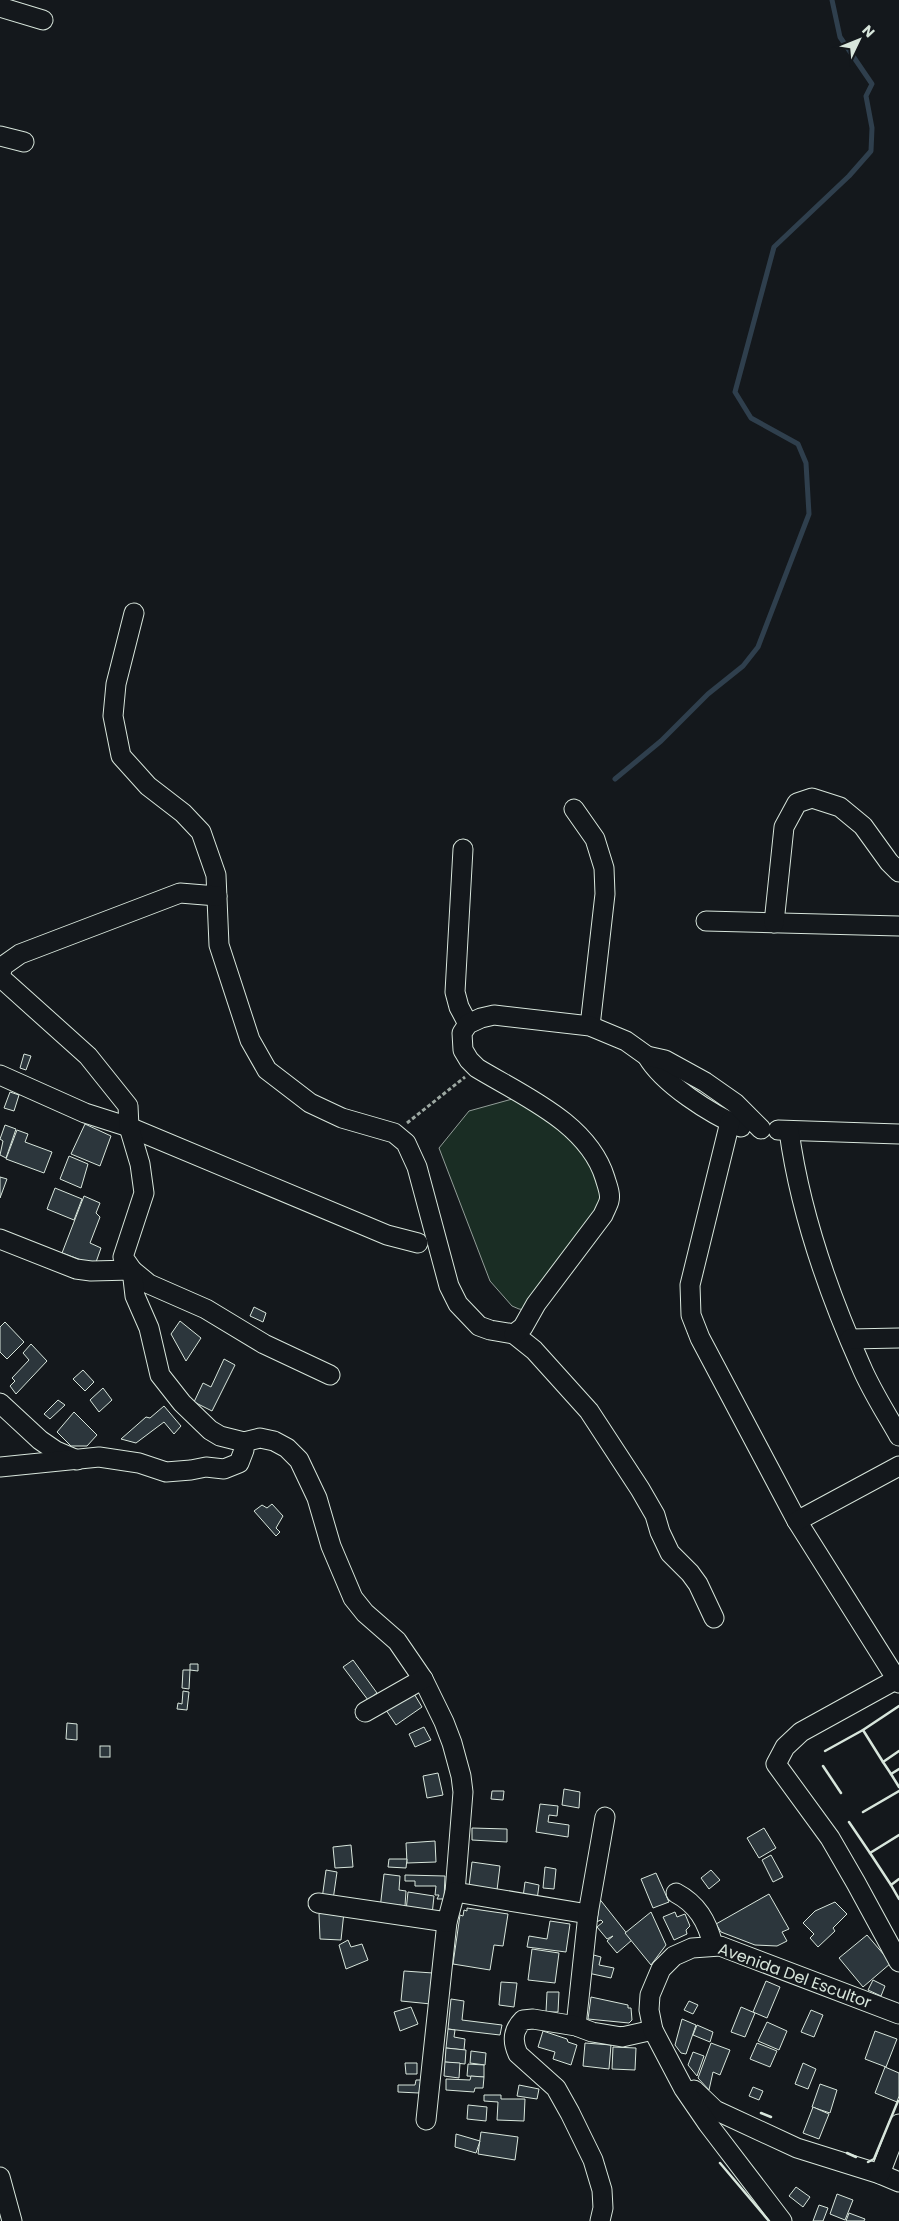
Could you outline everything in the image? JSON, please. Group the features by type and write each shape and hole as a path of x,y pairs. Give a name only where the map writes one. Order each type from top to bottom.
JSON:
{"street":[{"path":"0,7 43,20"},
{"path":"0,136 24,142"},
{"path":"134,613 116,684 113,716 121,756 148,786 183,813 201,832 216,875 220,945 250,1040 267,1070 310,1104 342,1118 394,1133 406,1143 417,1167 449,1286 458,1304 479,1326 514,1334 534,1350 594,1418 654,1515 670,1553 698,1584 714,1618"},
{"path":"774,923 784,827 797,803 812,798 840,807 863,826 889,862 899,872"},
{"path":"574,809 595,839 604,868 605,894 590,1026"},
{"path":"463,849 455,992 459,1007 468,1024"},
{"path":"217,896 180,893 20,954 2,966 0,977 88,1056 128,1106 129,1127 140,1164 144,1194 124,1257 132,1270 149,1284 206,1309 264,1344 330,1375"},
{"path":"706,921 899,926"},
{"path":"514,1334 523,1327 536,1304 603,1215 610,1199 600,1163 587,1142 565,1122 477,1068 469,1060 463,1050 462,1033 468,1024 494,1015 590,1026 626,1041 647,1056 665,1060 705,1082 735,1103 761,1129"},
{"path":"647,1056 654,1068 702,1106 746,1129 899,1134"},
{"path":"0,1075 84,1113 129,1127 387,1235 418,1243"},
{"path":"730,1122 690,1286 690,1315 700,1338 797,1521 898,1681 801,1732 785,1746 776,1764 830,1838 899,1962"},
{"path":"789,1131 801,1190 824,1275 861,1367 899,1436"},
{"path":"0,1240 76,1269 91,1271 132,1270"},
{"path":"132,1270 134,1296 149,1328 160,1375 182,1404 210,1430 220,1436 244,1442 260,1438 274,1441 287,1448 299,1460 318,1498 322,1519 353,1598 365,1613 397,1641 423,1679 452,1743 461,1776 462,1815 456,1892 447,1922 426,2120"},
{"path":"850,1339 899,1338"},
{"path":"0,1403 40,1440 56,1451 77,1460"},
{"path":"0,1468 99,1457 139,1463 166,1472 206,1467 224,1469 239,1463 244,1450 244,1442"},
{"path":"797,1521 899,1466"},
{"path":"365,1712 423,1679"},
{"path":"576,2026 588,1914 605,1817"},
{"path":"456,1892 588,1914"},
{"path":"676,1893 691,1902 698,1909 709,1929 712,1945"},
{"path":"318,1903 447,1922"},
{"name":"Avenida Del Escultor","path":"782,2221 708,2124 684,2089 653,2030 649,2010 650,1995 661,1969 674,1956 692,1948 712,1945 720,1946 899,2014"},
{"path":"600,2221 603,2208 602,2190 593,2160 556,2088 522,2060 514,2046 515,2031 523,2020 533,2019 576,2026 592,2032 622,2037 653,2030"},
{"path":"675,2072 715,2110 797,2148 880,2174 899,2182"},
{"path":"880,2174 899,2124"},
{"path":"0,2177 12,2221"}],"path":[{"path":"394,1133 477,1068"}],"green space":[{"path":"523,1096 566,1122 613,1188 527,1310 512,1306 490,1281 439,1148 469,1111"}],"building":[{"path":"24,1054 31,1056 26,1070 20,1068"},
{"path":"10,1092 19,1095 14,1111 4,1108"},
{"path":"85,1124 111,1136 100,1166 71,1154"},
{"path":"5,1125 16,1129 6,1158 0,1155 3,1141 0,1139"},
{"path":"17,1130 28,1134 25,1142 52,1152 44,1173 6,1159"},
{"path":"69,1156 88,1164 81,1188 60,1179"},
{"path":"0,1177 7,1179 0,1198"},
{"path":"55,1188 82,1199 74,1220 47,1209"},
{"path":"84,1196 100,1203 96,1213 100,1217 90,1243 101,1248 95,1265 62,1253"},
{"path":"254,1307 266,1313 263,1322 250,1316"},
{"path":"180,1321 201,1338 186,1361 171,1334"},
{"path":"5,1322 24,1342 7,1359 0,1352 0,1327"},
{"path":"31,1344 47,1361 16,1394 10,1386 15,1381 12,1378 29,1360 23,1353"},
{"path":"224,1359 235,1365 212,1411 194,1402 203,1383 211,1387"},
{"path":"83,1370 94,1382 85,1391 73,1379"},
{"path":"103,1388 112,1400 99,1412 90,1400"},
{"path":"58,1400 65,1405 50,1419 44,1414"},
{"path":"164,1406 181,1426 174,1434 164,1422 136,1443 121,1439 146,1417 150,1418"},
{"path":"74,1412 97,1435 87,1446 71,1446 57,1432"},
{"path":"272,1504 283,1516 276,1528 280,1532 276,1536 254,1511 262,1505 267,1508"},
{"path":"353,1660 377,1693 368,1700 343,1667"},
{"path":"190,1664 198,1664 198,1671 190,1670"},
{"path":"183,1670 190,1670 189,1689 182,1688"},
{"path":"183,1691 189,1692 187,1710 177,1709 178,1703 182,1704"},
{"path":"413,1692 422,1707 396,1725 386,1710"},
{"path":"67,1723 77,1724 77,1740 66,1739"},
{"path":"424,1727 431,1740 415,1747 409,1734"},
{"path":"100,1746 110,1746 110,1757 100,1757"},
{"path":"438,1773 443,1795 427,1798 423,1776"},
{"path":"564,1789 580,1792 579,1808 562,1805"},
{"path":"492,1791 504,1791 503,1800 491,1799"},
{"path":"540,1804 558,1806 557,1816 549,1815 548,1822 569,1825 568,1837 536,1832"},
{"path":"472,1828 507,1829 507,1842 472,1840"},
{"path":"764,1828 776,1848 759,1858 747,1838"},
{"path":"435,1841 436,1862 407,1863 406,1843"},
{"path":"351,1845 353,1867 335,1868 333,1847"},
{"path":"771,1855 783,1877 773,1882 762,1860"},
{"path":"389,1859 407,1859 406,1868 388,1867"},
{"path":"472,1862 500,1866 497,1890 469,1886"},
{"path":"545,1867 556,1869 554,1889 543,1888"},
{"path":"326,1870 337,1872 333,1900 322,1899"},
{"path":"711,1870 720,1880 709,1889 701,1878"},
{"path":"656,1873 669,1902 653,1908 641,1879"},
{"path":"384,1874 400,1876 399,1890 406,1891 405,1906 399,1905 398,1911 380,1909"},
{"path":"405,1875 445,1876 444,1899 437,1899 439,1895 435,1895 436,1886 415,1886 415,1881 405,1881"},
{"path":"525,1882 539,1885 537,1900 523,1897"},
{"path":"408,1892 434,1896 432,1915 406,1911"},
{"path":"769,1894 789,1929 782,1932 787,1941 777,1946 755,1945 721,1932 716,1924"},
{"path":"598,1897 632,1940 617,1953 607,1941 613,1936 607,1939 597,1927 603,1922 601,1920 596,1922"},
{"path":"835,1902 847,1914 833,1928 835,1931 818,1947 810,1938 814,1934 803,1923 815,1911"},
{"path":"467,1908 508,1914 503,1946 494,1945 490,1970 453,1964 460,1915 463,1916 464,1910 467,1911"},
{"path":"324,1910 344,1912 341,1940 320,1939 319,1914"},
{"path":"651,1912 666,1945 651,1965 625,1933"},
{"path":"675,1912 677,1917 685,1914 690,1926 686,1930 687,1934 674,1940 663,1917"},
{"path":"550,1921 570,1924 566,1952 527,1947 529,1936 547,1939"},
{"path":"867,1935 891,1963 863,1987 839,1958"},
{"path":"348,1940 351,1947 362,1944 368,1960 346,1969 339,1945"},
{"path":"532,1949 559,1953 555,1983 528,1980"},
{"path":"590,1954 601,1957 599,1965 614,1968 611,1978 588,1973"},
{"path":"404,1971 433,1973 431,2004 401,2001"},
{"path":"873,1980 885,1986 881,1996 868,1990"},
{"path":"766,1981 780,1987 767,2018 753,2012"},
{"path":"501,1982 517,1983 514,2007 499,2005"},
{"path":"547,1992 559,1992 558,2012 546,2012"},
{"path":"591,1997 628,2005 628,2008 631,2008 632,2020 629,2023 588,2019"},
{"path":"451,1999 464,2001 462,2020 502,2025 500,2035 448,2029"},
{"path":"689,2001 698,2005 693,2014 684,2010"},
{"path":"411,2007 418,2024 400,2031 394,2012"},
{"path":"741,2007 755,2013 745,2037 731,2032"},
{"path":"811,2010 823,2015 814,2037 801,2032"},
{"path":"682,2019 696,2025 686,2054 681,2053 675,2045"},
{"path":"767,2022 787,2031 779,2050 758,2041"},
{"path":"697,2025 713,2032 710,2042 693,2035"},
{"path":"448,2029 455,2030 454,2037 465,2039 464,2050 446,2048"},
{"path":"543,2031 567,2039 568,2042 577,2045 571,2065 553,2059 555,2052 538,2047"},
{"path":"875,2031 897,2039 886,2067 865,2059"},
{"path":"585,2043 611,2045 609,2069 583,2066"},
{"path":"711,2043 730,2050 720,2075 713,2072 709,2090 698,2078"},
{"path":"757,2043 777,2051 770,2067 750,2059"},
{"path":"613,2047 636,2048 635,2070 612,2069"},
{"path":"446,2048 466,2050 465,2064 445,2062"},
{"path":"471,2051 486,2053 485,2065 470,2063"},
{"path":"693,2052 704,2056 697,2076 688,2065"},
{"path":"445,2062 460,2063 459,2078 444,2076"},
{"path":"405,2063 417,2063 417,2074 406,2074"},
{"path":"803,2063 816,2069 808,2089 795,2084"},
{"path":"468,2064 484,2065 484,2077 467,2076"},
{"path":"885,2067 899,2073 899,2096 897,2102 875,2093"},
{"path":"471,2076 484,2077 483,2088 475,2088 474,2092 446,2090 446,2079 470,2080"},
{"path":"416,2080 421,2080 419,2093 398,2092 398,2085 415,2085"},
{"path":"820,2084 837,2090 830,2113 812,2107"},
{"path":"519,2085 539,2089 537,2099 517,2096"},
{"path":"753,2087 763,2091 759,2100 749,2096"},
{"path":"484,2095 501,2095 501,2099 525,2099 524,2121 497,2120 498,2102 484,2101"},
{"path":"468,2105 487,2107 486,2121 467,2119"},
{"path":"813,2107 829,2114 819,2139 803,2133"},
{"path":"481,2132 518,2137 515,2160 478,2154"},
{"path":"456,2134 480,2141 476,2153 455,2147"},
{"path":"796,2187 810,2197 803,2207 789,2196"},
{"path":"837,2194 853,2200 845,2220 830,2214"},
{"path":"819,2205 828,2208 823,2221 813,2221"},
{"path":"849,2213 865,2219 864,2221 846,2221"}],"waterway":[{"path":"615,779 661,741 708,694 743,666 758,647 809,514 806,463 798,444 751,418 735,392 774,247 849,176 871,151 872,128 866,96 872,84 840,37 832,0"}],"wall":[{"path":"863,1730 899,1706"},
{"path":"825,1751 863,1730 883,1762"},
{"path":"891,1774 883,1762 899,1751"},
{"path":"823,1766 841,1793"},
{"path":"899,1769 891,1774 899,1787"},
{"path":"863,1812 899,1791"},
{"path":"849,1822 870,1853 899,1835"},
{"path":"870,1853 891,1885 899,1879"},
{"path":"891,1885 899,1899"},
{"path":"868,2162 874,2159 898,2101"},
{"path":"761,2113 771,2117"},
{"path":"847,2153 856,2157"},
{"path":"720,2163 769,2221"}]}
